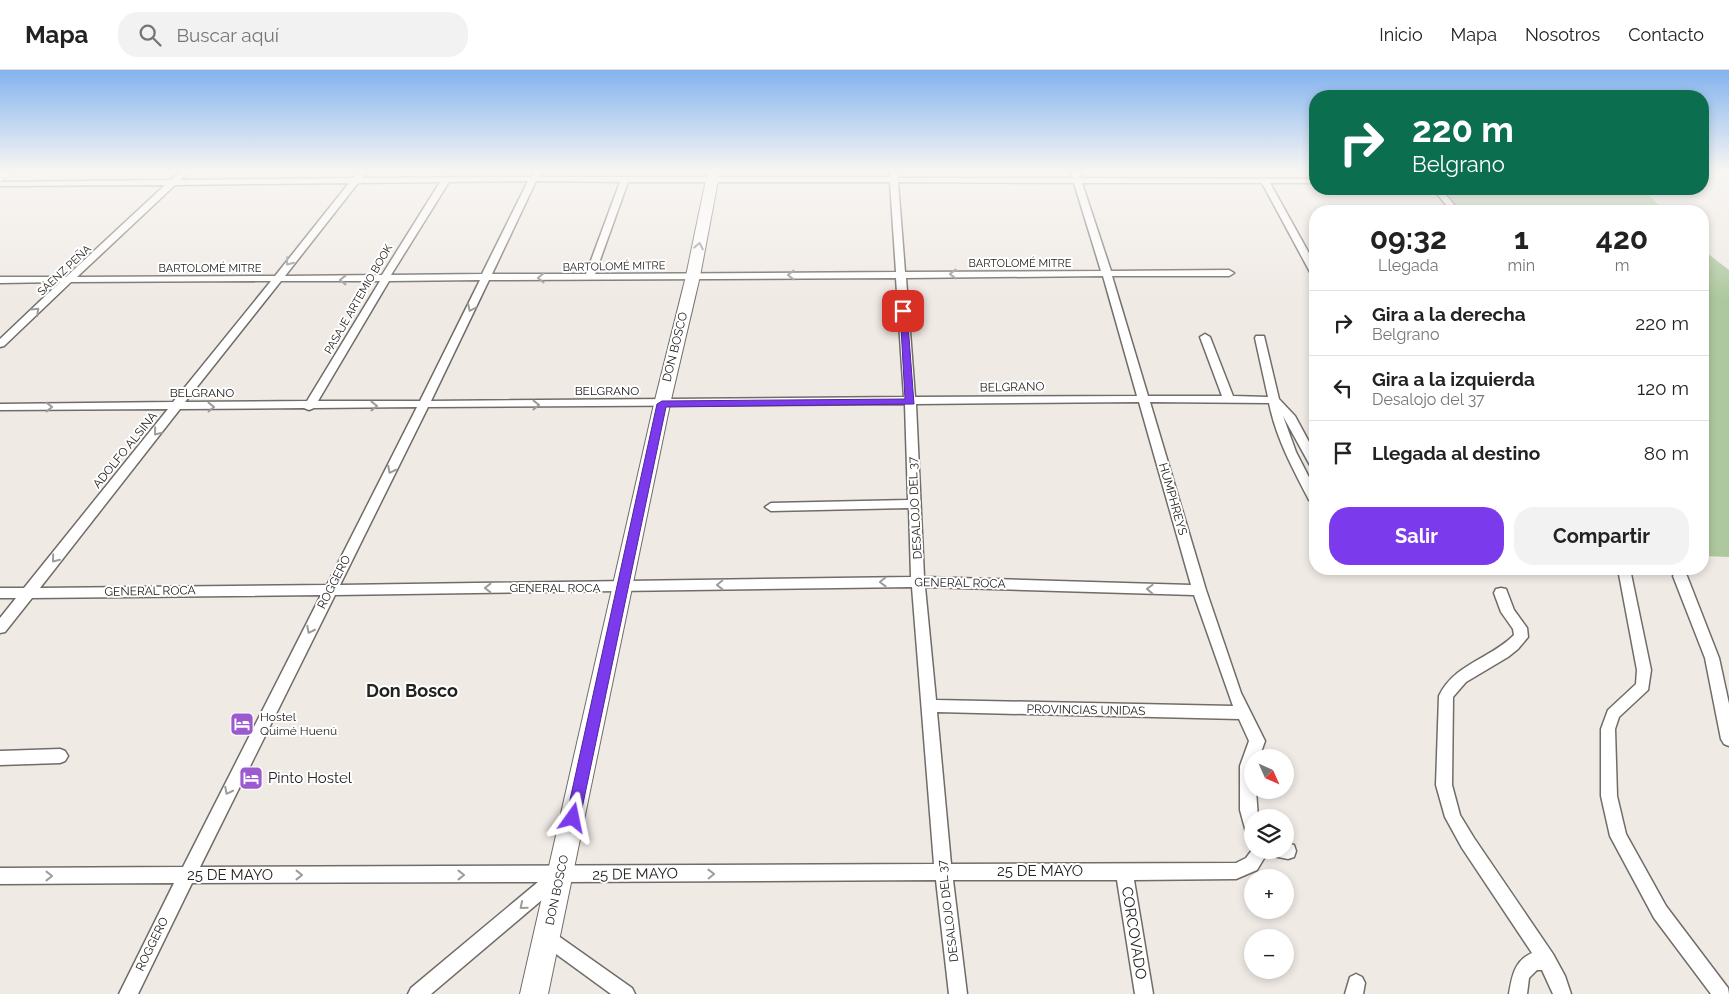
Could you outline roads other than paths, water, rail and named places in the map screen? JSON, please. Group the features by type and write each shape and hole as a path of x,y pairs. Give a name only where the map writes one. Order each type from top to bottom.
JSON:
{"street":[{"name":"SÁENZ PEÑA","path":"0,344 140,213"},
{"name":"ADOLFO ALSINA","path":"0,628 178,407 329,213"},
{"name":"PASAJE ARTEMIO BOOK","path":"309,407 385,279 390,267 425,213"},
{"name":"ROGGERO","path":"128,994 186,875 423,406 517,213"},
{"path":"590,277 613,213"},
{"name":"DON BOSCO","path":"534,994 624,587 662,404 693,276 705,213"},
{"name":"DESALOJO DEL 37","path":"896,213 910,402 918,582 943,871 958,994"},
{"name":"HUMPHREYS","path":"1088,213 1199,590 1234,693 1257,741 1248,766 1248,809"},
{"path":"1283,213 1309,261"},
{"name":"BARTOLOMÉ MITRE","path":"0,280 275,280 1229,273"},
{"path":"1205,337 1229,400"},
{"path":"1260,338 1275,412 1309,488"},
{"name":"BELGRANO","path":"0,407 309,407 1143,399 1274,400"},
{"path":"1274,400 1292,418 1309,452"},
{"path":"771,507 915,504"},
{"path":"1625,575 1644,670 1643,686 1613,714 1608,729 1611,804 1618,836 1660,912 1722,994"},
{"path":"1680,576 1712,658 1729,739"},
{"name":"GENERAL ROCA","path":"0,593 918,582 1199,590"},
{"path":"1501,593 1508,612 1520,628 1520,637 1506,651 1450,686 1446,696 1444,785 1453,817 1468,843 1547,960 1559,982 1562,994"},
{"name":"PROVINCIAS UNIDAS","path":"930,706 1243,713"},
{"path":"0,758 60,756"},
{"name":"25 DE MAYO","path":"0,876 1236,871 1249,867 1257,859"},
{"name":"CORCOVADO","path":"1124,871 1144,994"},
{"path":"417,994 560,875"},
{"path":"546,937 626,994"},
{"path":"1518,994 1521,974 1532,962 1547,960"}],"place":[{"name":"Hostel Quimé Huenú","path":"242,724"},
{"name":"Pinto Hostel","path":"251,778"}],"district":[{"name":"Don Bosco","path":"412,691"}]}
